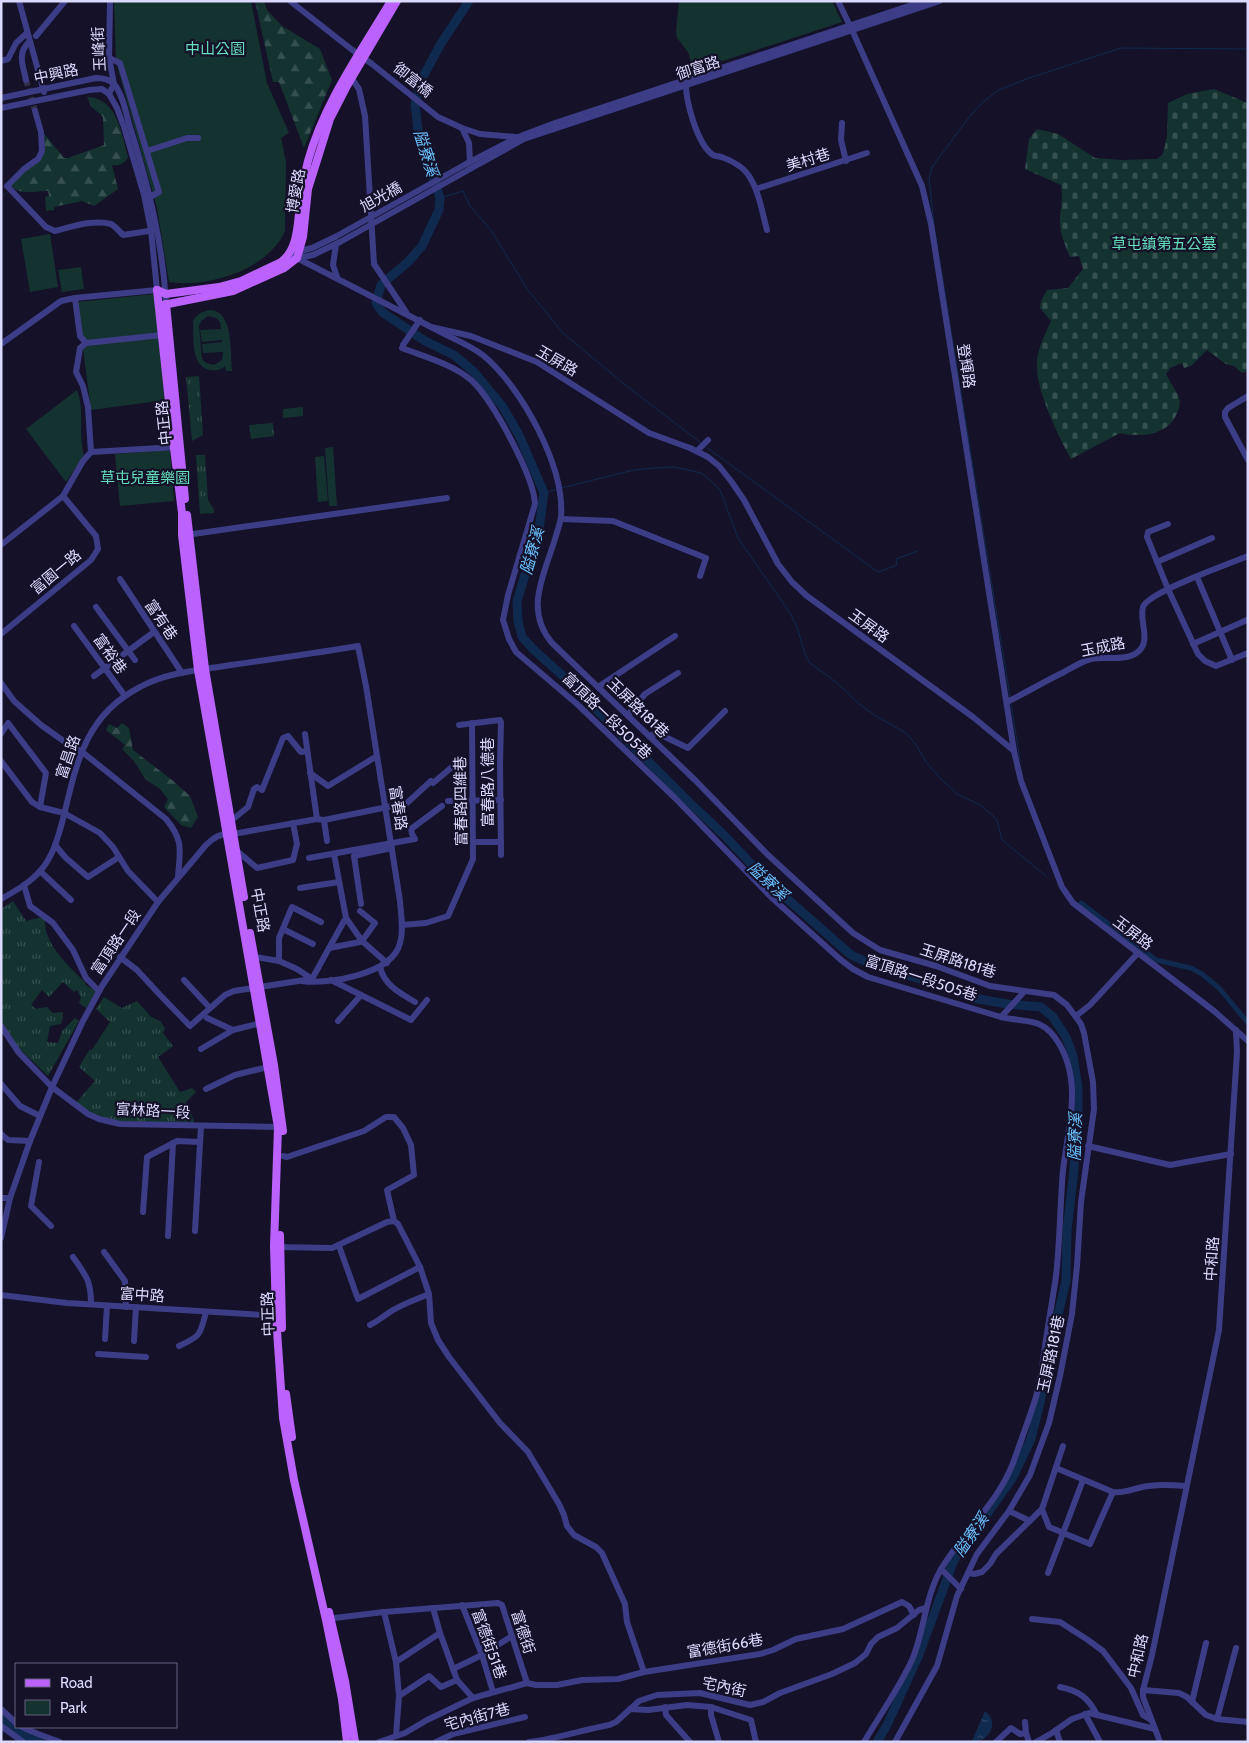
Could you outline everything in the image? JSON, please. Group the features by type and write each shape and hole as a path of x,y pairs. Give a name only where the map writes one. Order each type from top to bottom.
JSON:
{"main road":[{"name":"博愛路","path":"362,56 390,1"},
{"name":"博愛路","path":"295,254 303,237 308,189 330,119 350,75 397,1"},
{"path":"158,290 166,294 236,283 295,254"},
{"path":"163,305 233,291 244,287 284,268 295,254"},
{"name":"中正路","path":"158,290 163,305 185,535 202,670 257,989 274,1065 283,1156 277,1247"},
{"name":"中正路","path":"163,305 162,335 177,448"},
{"name":"中正路","path":"202,670 232,820 230,834 236,850 251,956"},
{"name":"中正路","path":"257,989 268,1067 280,1126 277,1247 283,1418 297,1495 345,1681 355,1742"},
{"name":"中正路","path":"328,1619 347,1742"}],"street":[{"path":"19,1 45,99"},
{"path":"36,36 65,1"},
{"name":"玉峰街","path":"109,94 114,84 108,58 110,1"},
{"path":"290,1 300,4 362,56"},
{"name":"登輝路","path":"838,1 916,171 925,197 931,224 1014,751"},
{"name":"御富路","path":"851,28 924,1"},
{"name":"御富路","path":"469,165 521,138 851,28 940,1"},
{"path":"1,61 8,59 16,43 27,33"},
{"path":"26,80 21,58 24,48 29,42"},
{"name":"御富橋","path":"362,56 438,117 462,128"},
{"path":"108,58 120,63 159,192 147,198"},
{"path":"350,75 359,89 365,116 374,264 404,312"},
{"name":"中興路","path":"1,98 87,80 104,78 114,84"},
{"path":"686,83 689,107 695,127 714,156 724,158 748,174 756,189 767,230"},
{"name":"中正路","path":"114,84 123,102 147,198 166,294 163,305"},
{"name":"中興路","path":"1,108 89,90 102,89 109,94"},
{"name":"中正路","path":"109,94 124,127 147,198"},
{"path":"35,111 41,132 42,151 38,159 24,169 7,186 46,227 55,231 73,226 103,223 112,225 123,235 154,230"},
{"path":"842,123 841,140 846,161"},
{"path":"462,128 480,134 521,138"},
{"path":"462,128 470,143 469,165"},
{"path":"147,151 187,138 198,138"},
{"name":"美村巷","path":"756,189 868,153"},
{"name":"旭光橋","path":"337,241 469,165"},
{"name":"中正路","path":"154,230 158,290"},
{"path":"295,254 337,241 333,265 337,277"},
{"path":"295,254 337,277"},
{"name":"玉屏路","path":"337,277 404,312 418,323 472,336 537,362 649,433 697,451 719,466 732,481 744,500 778,564 792,582 807,596 973,717 1014,751 1021,781 1062,887 1073,903 1214,1010 1248,1041"},
{"path":"1,344 61,301 158,290"},
{"path":"75,298 80,336 86,343"},
{"name":"富頂路一段505巷","path":"418,323 403,346 451,368 471,380 484,395 510,436 535,495 535,504 508,595 503,620 509,639 516,652 577,704 675,798 771,897 841,960 853,969 868,976 1013,1020 1033,1021 1046,1029 1058,1042 1070,1069 1073,1098 1064,1168 1056,1274 1036,1396 1012,1465 988,1509 965,1534 936,1579 912,1660 864,1742"},
{"name":"玉屏路181巷","path":"431,327 484,356 507,380 536,426 548,452 561,494 561,519 537,604 538,616 547,636 766,854 853,933 880,950 936,966 990,986 1023,992 1047,993 1059,998 1076,1016 1084,1033 1093,1082 1094,1109 1081,1202 1072,1314 1060,1376 1044,1439 1030,1475 1009,1510 977,1554 960,1588 937,1666 895,1742"},
{"path":"1,534 4,543 63,496 83,461 91,452 88,407 85,393 76,372 80,348 86,343 162,335"},
{"path":"1248,396 1228,408 1225,412 1225,416 1248,460"},
{"path":"697,451 706,442"},
{"path":"91,452 177,448"},
{"name":"富園一路","path":"1,634 91,560 98,549 96,536 63,496"},
{"path":"185,535 447,498"},
{"path":"561,519 613,521 692,552 706,558 700,576"},
{"path":"1168,524 1148,532 1147,536 1168,589 1198,654 1205,661 1216,666 1248,653"},
{"path":"1157,562 1212,538"},
{"name":"玉成路","path":"1006,702 1083,662 1099,658 1126,656 1140,651 1144,646 1145,639 1143,610 1145,603 1168,589 1248,556"},
{"path":"1198,577 1232,660"},
{"name":"富有巷","path":"120,580 182,673"},
{"path":"96,607 136,660"},
{"path":"1193,644 1220,631 1248,621"},
{"name":"富裕巷","path":"74,626 125,696"},
{"path":"94,676 154,632"},
{"path":"598,687 675,636"},
{"name":"富昌路","path":"1,900 24,885 40,871 55,845 82,751 92,729 103,715 125,696 138,687 157,679 182,673 358,646"},
{"name":"富春路","path":"302,981 313,982 366,974 387,963 395,954 400,944 402,925 392,846 358,646"},
{"path":"628,716 645,694 678,673"},
{"path":"1,683 14,701 27,714 65,742 82,751 166,819 176,831 180,841 178,878"},
{"path":"649,736 657,733 688,748 725,711"},
{"name":"富春路八德巷","path":"459,725 500,720 501,722 501,855"},
{"path":"1,734 8,723 46,774 40,807"},
{"name":"富春路四維巷","path":"402,925 426,923 448,916 473,858 472,723"},
{"path":"305,734 310,773 327,841"},
{"path":"232,820 248,807 254,789 257,787 262,790 283,738 288,736 300,752 307,751"},
{"path":"310,773 328,786 377,756"},
{"path":"1,761 32,802 40,807 64,813 100,833 128,870 158,902"},
{"name":"富頂路一段","path":"1,1238 10,1198 30,1141 52,1087 83,1021 120,957 158,902 214,838 407,803 431,781 433,783 452,767"},
{"path":"448,801 501,800"},
{"path":"329,948 361,942 375,923 361,908 354,856 415,840 411,829 442,806"},
{"path":"236,850 257,868 292,860 297,844 293,823"},
{"path":"474,842 501,842"},
{"path":"55,845 66,858 88,877 119,857"},
{"path":"309,858 392,846"},
{"path":"334,854 346,918 361,942 387,963"},
{"path":"40,871 71,900"},
{"path":"300,888 339,882"},
{"path":"24,885 30,906 53,923 73,950 86,978 99,991"},
{"path":"279,960 278,938 292,907 321,922"},
{"path":"251,956 279,960 312,979 344,921"},
{"path":"283,929 313,944"},
{"path":"1076,1016 1090,1005 1138,953"},
{"name":"富春路","path":"120,957 137,970 190,1026 225,995 234,991 257,989 380,967"},
{"path":"380,967 382,974 390,985 415,1002"},
{"path":"184,980 210,1008"},
{"path":"331,980 411,1020 427,1000"},
{"path":"1003,1016 1023,992"},
{"path":"338,1021 361,995"},
{"path":"207,1018 233,1030"},
{"path":"201,1049 233,1030 261,1023"},
{"name":"富林路一段","path":"1,1026 19,1053 52,1087 88,1114 99,1119 120,1124 280,1126"},
{"name":"中和路","path":"1160,1742 1145,1705 1143,1690 1152,1655 1219,1330 1237,1052 1236,1030"},
{"path":"206,1089 235,1075 268,1067"},
{"path":"1,1084 20,1106 40,1116"},
{"path":"283,1156 287,1157 364,1131 386,1117 394,1117 403,1128 411,1146 414,1175 387,1190 394,1221 398,1224 420,1267 429,1294 431,1323 438,1340 448,1357 500,1423 528,1452 559,1504 567,1526 574,1535 596,1547 602,1553 625,1604 627,1622 644,1672"},
{"path":"195,1231 201,1126"},
{"path":"1,1134 8,1140 30,1141"},
{"path":"143,1212 147,1157 177,1141 200,1142"},
{"path":"168,1236 174,1143"},
{"path":"1088,1146 1170,1165 1231,1154"},
{"path":"39,1162 31,1206 51,1226"},
{"path":"1,1198 10,1198"},
{"path":"277,1247 332,1248 387,1222 394,1221"},
{"path":"339,1246 358,1299 420,1267"},
{"path":"104,1252 125,1281 126,1307"},
{"path":"73,1257 88,1280 91,1288 91,1304"},
{"path":"370,1325 392,1311 429,1294"},
{"name":"富中路","path":"1,1295 107,1306 278,1316"},
{"path":"105,1339 107,1306"},
{"path":"134,1341 136,1308"},
{"path":"179,1346 197,1338 202,1329 206,1312"},
{"path":"98,1354 146,1357"},
{"path":"968,1573 982,1572 996,1554 1042,1509 1063,1446"},
{"path":"1056,1468 1113,1492 1123,1493 1151,1485 1186,1486"},
{"path":"1048,1573 1083,1480"},
{"path":"1042,1509 1049,1527 1090,1544 1113,1492"},
{"path":"1009,1510 1030,1521"},
{"path":"942,1570 960,1588"},
{"name":"富德街66巷","path":"527,1683 558,1685 582,1680 618,1679 644,1672 760,1654 796,1639 842,1629 902,1602 905,1602 914,1615"},
{"name":"富德街","path":"328,1619 384,1612 498,1603 502,1605 527,1683"},
{"name":"富德街51巷","path":"462,1605 482,1655 493,1692"},
{"path":"433,1608 457,1680 473,1698"},
{"name":"宅內街","path":"529,1742 547,1740 609,1725 616,1722 645,1698 672,1693 700,1693 750,1705 763,1702 780,1693 832,1674 855,1663 866,1654 871,1644 878,1637 897,1628 919,1610 926,1608"},
{"path":"384,1612 396,1662 398,1696 396,1736"},
{"path":"1032,1619 1060,1622 1103,1651 1131,1688 1143,1716 1151,1720"},
{"path":"396,1662 440,1633"},
{"path":"453,1668 482,1655 512,1636"},
{"path":"1192,1702 1206,1643"},
{"path":"1216,1719 1236,1648"},
{"path":"398,1696 429,1676 441,1687 457,1680"},
{"path":"379,1742 405,1733 473,1698 527,1683"},
{"path":"1060,1687 1072,1689 1086,1697 1097,1715"},
{"path":"1143,1690 1179,1693 1206,1715 1216,1719 1248,1722"},
{"path":"630,1710 648,1710 665,1706 687,1705 711,1707 751,1720 756,1742"},
{"path":"665,1706 666,1714 690,1742"},
{"path":"711,1707 719,1742"},
{"path":"1,1709 15,1722"},
{"path":"1036,1742 1072,1719 1089,1713 1155,1729"},
{"path":"1085,1714 1100,1742"},
{"name":"宅內街7巷","path":"436,1742 453,1734 525,1717"},
{"path":"1025,1722 1029,1742"},
{"path":"1,1726 23,1742"},
{"path":"24,1728 60,1742"},
{"path":"996,1742 1011,1728 1020,1734 1026,1733"},
{"path":"1056,1730 1060,1742"}],"green space":[{"name":"中山公園","path":"114,1 251,1 267,83 289,133 281,138 286,162 285,231 277,245 251,266 218,279 201,282 169,282 157,208 116,62"},
{"path":"255,1 264,1 267,10 282,26 320,49 332,80 304,148 279,82 273,82"},
{"path":"679,1 832,1 842,22 692,71 688,52 677,38"},
{"name":"草屯鎮第五公墓","path":"1214,89 1245,102 1248,101 1248,371 1242,373 1207,350 1191,366 1184,368 1182,363 1170,368 1166,374 1180,400 1180,404 1177,413 1168,426 1145,435 1120,433 1071,459 1043,398 1037,373 1037,362 1042,341 1051,321 1040,308 1041,301 1047,290 1068,288 1083,269 1079,256 1070,257 1061,233 1061,185 1025,169 1029,139 1037,129 1058,134 1095,158 1121,160 1157,159 1163,154 1167,136 1168,103 1187,94"},
{"path":"87,97 105,103 112,110 120,128 128,157 122,164 112,165 118,189 94,206 82,201 54,207 54,210 46,211 45,197 49,196 48,191 23,192 10,185 38,157 42,131 64,158 104,145 103,117 91,106"},
{"path":"50,234 58,287 30,292 21,239"},
{"path":"81,267 84,289 62,292 58,270"},
{"path":"154,294 166,400 91,410 77,302"},
{"path":"209,310 217,312 227,324 232,371 226,371 225,366 219,370 210,370 199,363 194,350 193,320 200,313","holes":["208,316 216,318 220,322 221,329 200,330 202,342 222,340 222,342 202,344 203,353 223,352 222,360 214,365 206,363 202,359 199,326 201,321"]},
{"path":"199,376 203,435 192,441 186,377"},
{"path":"77,390 81,406 82,447 84,455 66,482 26,429"},
{"path":"303,407 303,416 283,418 283,409"},
{"path":"273,423 274,436 251,439 249,425"},
{"path":"333,447 337,506 329,506 325,448"},
{"name":"草屯兒童樂園","path":"170,450 174,501 120,506 115,454"},
{"path":"196,455 205,455 208,500 214,513 200,514"},
{"path":"324,456 328,501 318,502 315,457"},
{"path":"122,723 129,728 133,750 190,796 198,817 191,828 181,825 164,807 168,799 159,788 146,780 134,761 122,749 125,745 106,730 109,724 117,728"},
{"path":"13,901 26,921 46,916 47,934 57,952 86,985 98,992 86,1008 79,1003 81,997 77,990 74,992 63,982 49,997 42,990 31,1005 36,1009 47,1007 53,1013 63,1012 61,1024 50,1026 47,1042 58,1043 62,1031 75,1018 79,1021 48,1076 14,1044 1,1023 1,909"},
{"path":"104,997 122,1008 137,1001 151,1017 160,1021 165,1028 163,1033 173,1046 158,1057 180,1092 192,1088 196,1092 186,1102 196,1126 113,1123 74,1105 95,1081 79,1067 110,1022 96,1009"}],"water":[{"path":"985,1711 992,1721 991,1731 983,1739 972,1741"}],"waterway":[{"name":"隘寮溪","path":"469,1 440,45 423,77 415,104 418,130 440,198 439,210 422,246 409,261 381,285 376,303 382,312 425,341 454,355 474,372 503,407 519,435 544,493 539,529 517,601 518,621 522,637 725,836 768,882 851,955 878,967 945,986 973,998 1041,1007 1053,1017 1066,1037 1073,1056 1078,1088 1078,1120 1067,1230 1066,1281 1031,1439 1012,1479 954,1560 918,1657 887,1725 877,1742"},
{"path":"1010,697 934,225 929,179 932,167 970,116 984,101 999,90 1029,78 1121,48 1248,49"},
{"path":"440,198 463,191 470,206 490,229 528,290 563,333 624,384 701,443"},
{"path":"1,198 6,193"},
{"path":"706,447 878,572 897,565 896,559 918,551"},
{"path":"561,488 634,470 654,468 674,467 701,473 709,479 720,490 738,538 790,613 809,662 837,683 858,703 906,733 917,746 926,762 940,778 957,794 980,805 992,815 997,820 1002,840 1046,876"},
{"path":"544,493 557,489"},
{"path":"1011,704 1020,760"},
{"path":"1081,903 1156,960 1191,968 1202,974 1219,988 1248,1023"},
{"name":"隘寮溪","path":"1,1717 25,1736 40,1742"}],"tunnel":[{"path":"26,80 35,111"}]}
